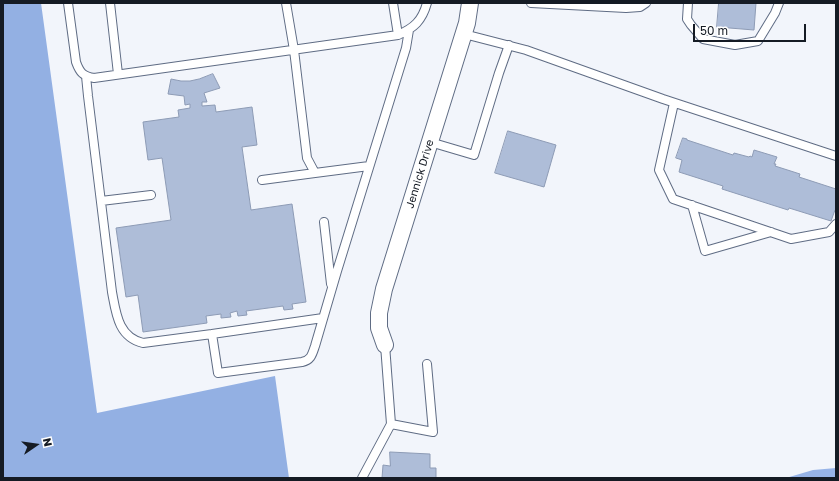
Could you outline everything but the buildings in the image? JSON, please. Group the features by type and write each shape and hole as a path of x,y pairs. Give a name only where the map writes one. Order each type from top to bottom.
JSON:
{"street":[{"name":"Jennick Drive","path":"384,345 379,328 379,313 384,289 464,34 470,3"}],"lane":[{"path":"68,3 76,62 79,70 86,76 94,78 398,35 409,30 418,22 425,12 427,3"},
{"path":"110,3 118,74"},
{"path":"286,3 294,50 307,158 315,173"},
{"path":"394,3 398,35"},
{"path":"531,3 626,8 640,7 646,3"},
{"path":"688,3 688,18 691,25 703,39 734,45 758,41 775,13 779,3"},
{"path":"212,334 218,373 302,362 307,361 311,356 406,48 409,30"},
{"path":"464,34 526,50 674,103 836,156"},
{"path":"430,142 474,155 499,72 509,45"},
{"path":"86,76 112,292 119,321 129,337 143,343 323,318"},
{"path":"674,103 659,170 673,199 791,238 829,232 836,224"},
{"path":"262,180 369,166"},
{"path":"101,201 151,195"},
{"path":"692,205 705,251 771,232"},
{"path":"324,222 331,289"},
{"path":"362,478 391,424 384,345"},
{"path":"391,424 433,432 427,364"}],"shaded area":[{"path":"3,3 41,3 97,413 275,376 289,478 3,478"},
{"path":"836,468 836,478 786,478 813,470"}]}
